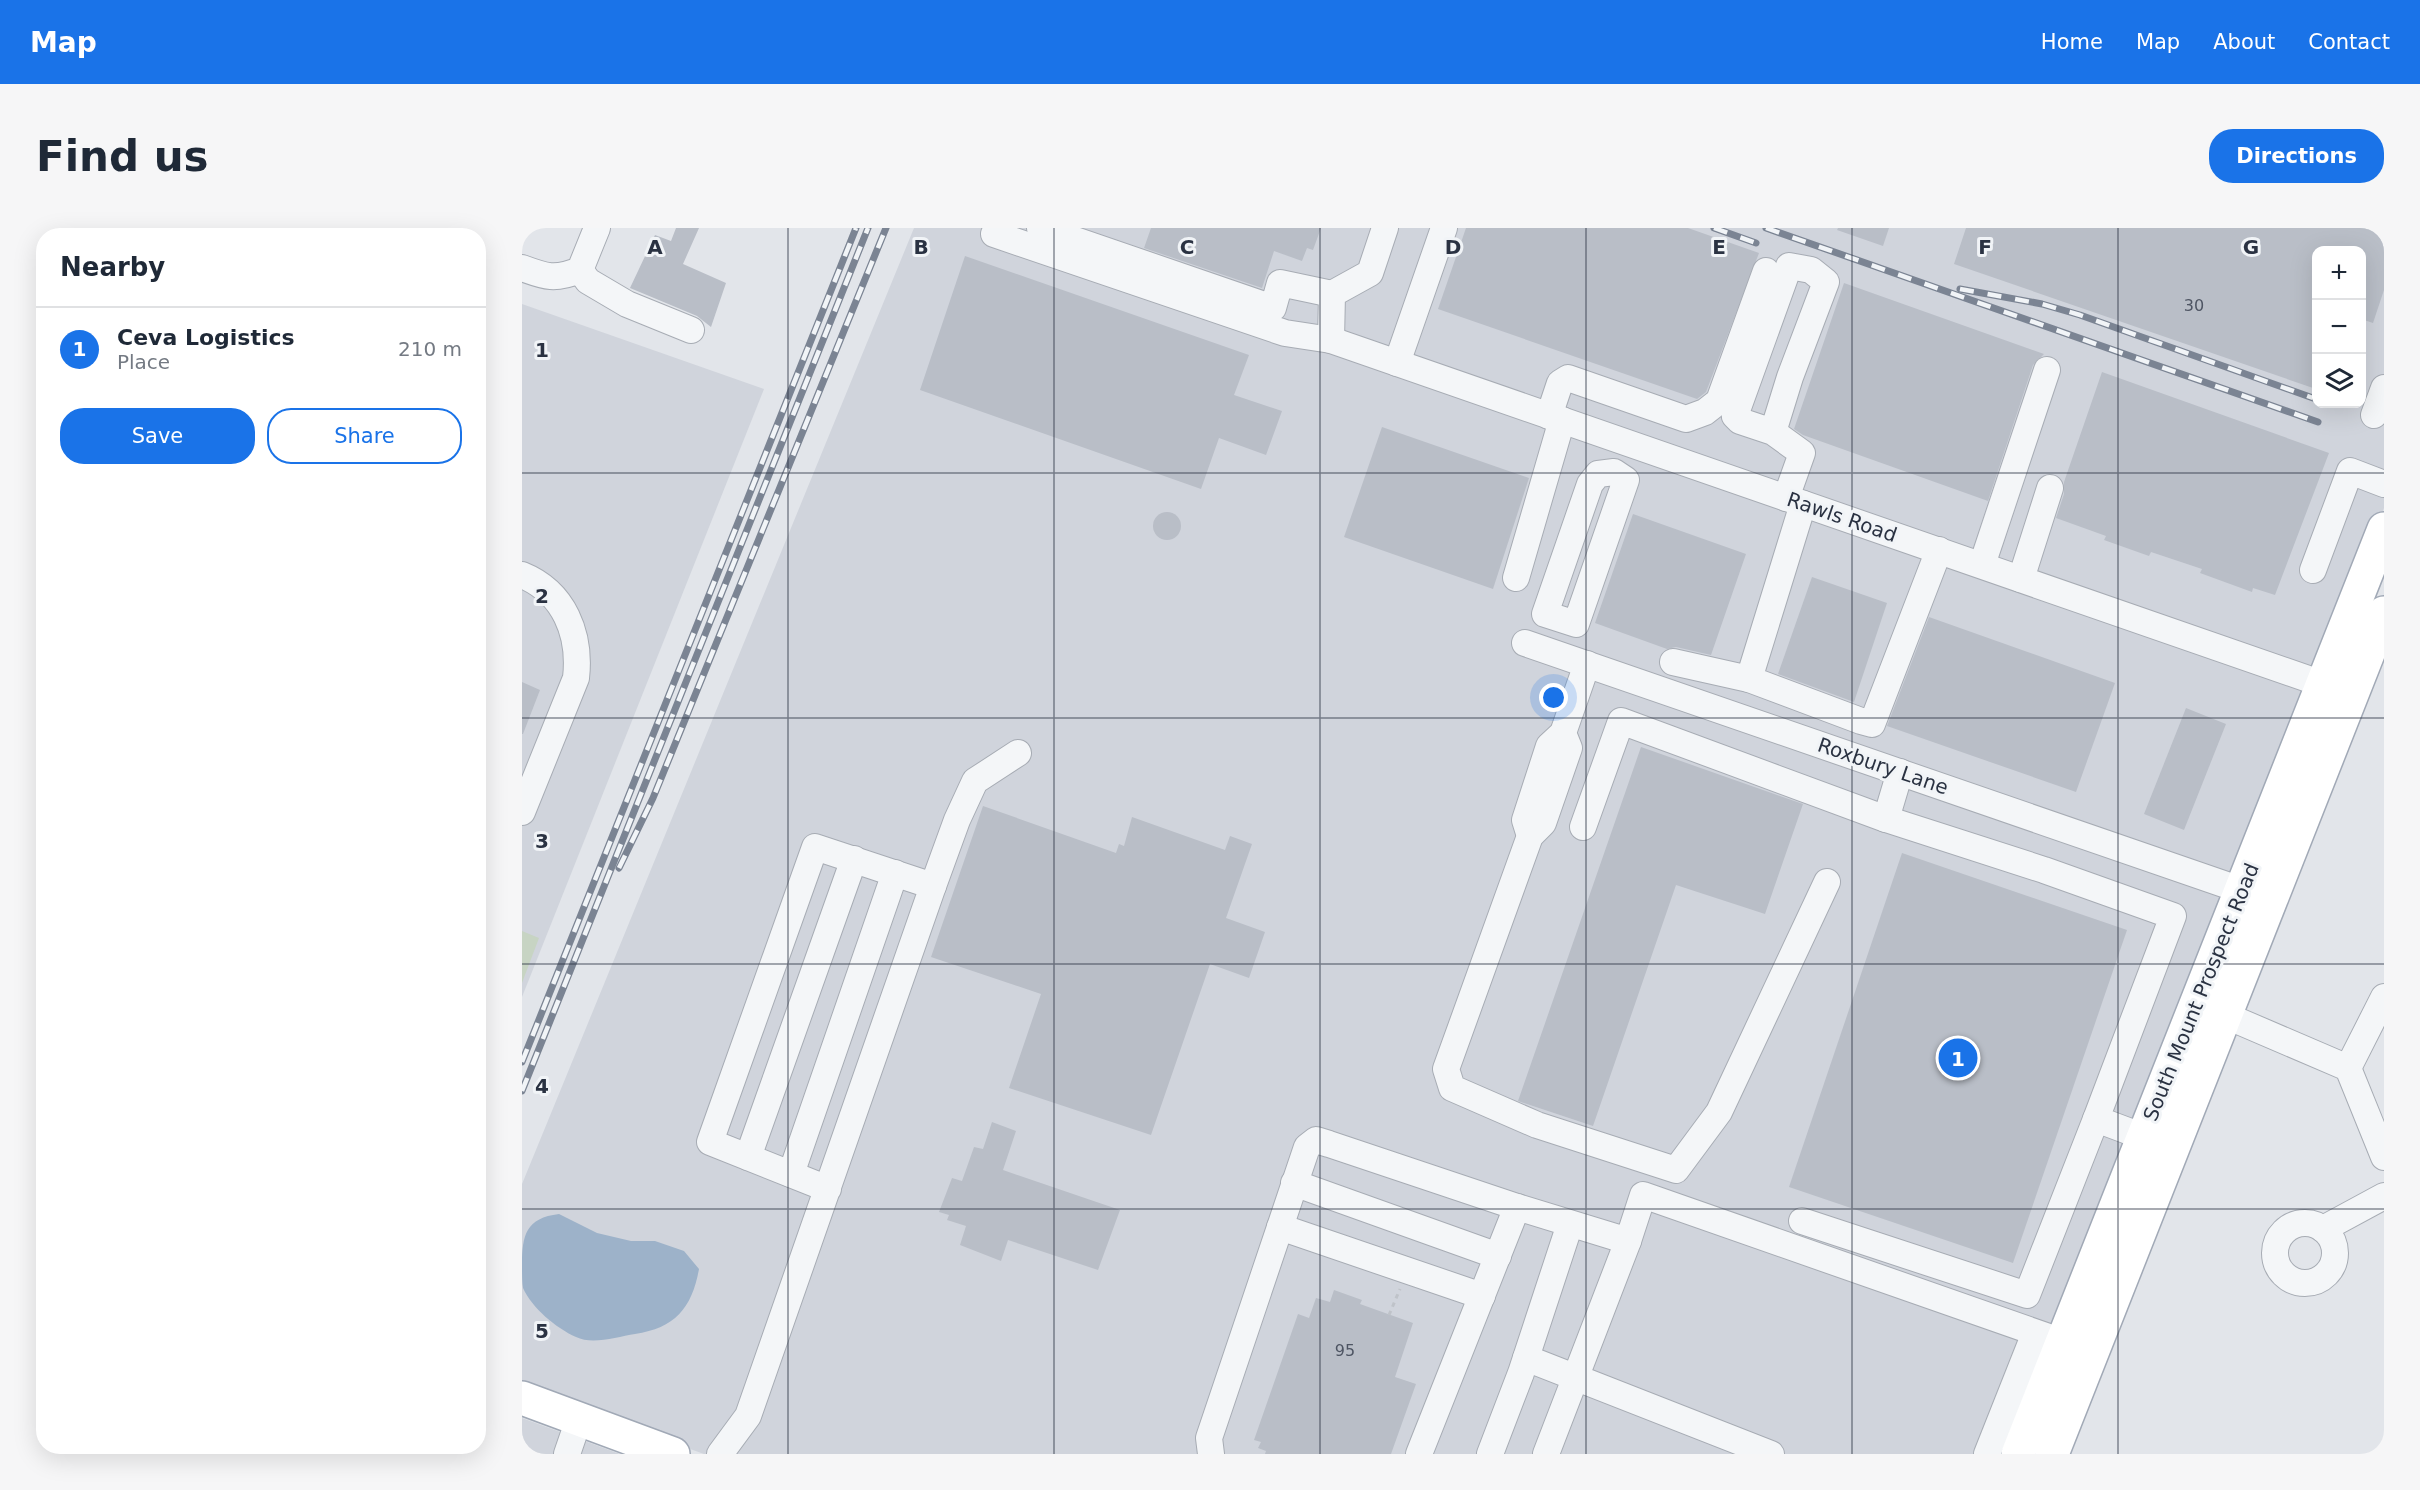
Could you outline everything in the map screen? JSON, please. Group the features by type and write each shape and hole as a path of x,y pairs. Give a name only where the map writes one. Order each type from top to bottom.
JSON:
{"main road":[{"name":"South Mount Prospect Road","path":"2052,1454 2211,1009 2337,689 2384,529"},
{"name":"South Mount Prospect Road","path":"2018,1454 2049,1337 2144,1137 2211,1009 2241,890 2337,689 2384,613"},
{"path":"522,1398 673,1454"}],"street":[{"path":"570,274 597,228"},
{"path":"1040,228 1273,308 1280,283 1332,294 1370,273 1385,228"},
{"path":"1397,363 1444,228"},
{"name":"Rawls Road","path":"994,234 1285,333 1331,340 2337,689"},
{"path":"1749,679 1795,501 1802,453 1773,432 1740,421 1735,416 1789,266 1811,270 1826,282 1790,377 1773,432"},
{"path":"522,268 544,276 570,274 588,281 642,313 691,330"},
{"path":"1516,578 1555,418 1560,383 1568,378 1686,419 1705,412 1719,401 1766,272"},
{"path":"1331,340 1332,294"},
{"path":"1982,566 2047,370"},
{"path":"2374,415 2384,388"},
{"path":"1682,462 1691,433 1686,419"},
{"path":"1614,472 1623,441"},
{"path":"2313,570 2350,471 2384,484"},
{"path":"1614,472 1626,480 1576,624 1545,614 1590,484 1598,474 1614,472"},
{"path":"2021,579 2050,488"},
{"path":"1673,662 1749,679 1770,689 1872,724 1939,550"},
{"path":"522,575 547,589 564,609 574,635 577,664 576,678 522,812"},
{"name":"Roxbury Lane","path":"1525,643 2241,890"},
{"path":"1587,664 1563,733 1549,746 1525,820 1530,836 1446,1069 1452,1088 1537,1125 1676,1170 1719,1112 1827,882"},
{"path":"1583,827 1621,721 1886,819 2044,870 2173,916 2027,1295 1802,1221"},
{"path":"720,1454 748,1416 957,820 975,781 1018,753"},
{"path":"1886,819 1900,772"},
{"path":"828,1189 710,1142 814,847 933,886"},
{"path":"748,1157 854,859"},
{"path":"791,1174 895,873"},
{"path":"2348,1068 2384,998"},
{"path":"2211,1009 2348,1068 2384,1157"},
{"path":"2096,1119 2144,1137"},
{"path":"1211,1454 1209,1438 1306,1147 1316,1140 1517,1207 1628,1241"},
{"path":"1294,1183 1498,1256"},
{"path":"1546,1454 1628,1241 1643,1195 2049,1337 1987,1454"},
{"path":"2323,1229 2384,1196"},
{"path":"1419,1454 1517,1207"},
{"path":"1490,1454 1526,1358 1570,1224"},
{"path":"1280,1227 1482,1296"},
{"path":"1526,1358 1772,1454"},
{"path":"567,1454 579,1419"}],"path":[{"path":"1389,1315 1401,1287"}],"shaded area":[{"path":"914,228 2384,228 2384,508 2010,1454 704,1454 522,1388 522,1184"},
{"path":"522,304 764,389 522,997"},
{"path":"522,1418 620,1454 522,1454"}],"green space":[{"path":"522,931 539,938 522,983"}],"water":[{"path":"559,1214 597,1233 631,1241 655,1241 684,1251 699,1269 692,1295 686,1305 679,1314 661,1327 597,1340 576,1337 545,1317 532,1303 523,1288 523,1245 528,1230 533,1224 539,1219"}],"building":[{"path":"676,228 699,228 683,264 726,283 711,327 697,316 630,288 655,235 671,241"},
{"path":"1151,228 1321,228 1313,250 1307,248 1302,261 1274,251 1262,288 1144,248"},
{"path":"1466,228 1688,228 1759,253 1706,392 1697,399 1438,309"},
{"path":"1838,228 1889,228 1883,246 1837,230"},
{"path":"1966,228 2384,228 2384,290 2373,323 2366,321 2366,246 2312,246 2312,388 1954,264"},
{"path":"965,256 1249,355 1234,395 1282,411 1266,455 1219,438 1201,489 920,390"},
{"path":"1844,283 2044,354 2033,365 1988,501 1803,435 1794,429"},
{"path":"2102,372 2329,453 2275,595 2253,588 2252,592 2200,573 2202,569 2151,552 2149,556 2104,540 2106,536 2056,518 2064,494 2064,482"},
{"path":"1382,427 1529,478 1493,589 1344,537"},
{"path":"1167,512 1177,516 1181,526 1177,536 1167,540 1157,536 1153,526 1157,516"},
{"path":"1633,514 1746,554 1711,655 1676,647 1667,649 1595,623"},
{"path":"1812,577 1887,603 1854,702 1778,674"},
{"path":"1929,617 2115,683 2076,792 1887,726"},
{"path":"522,682 540,690 523,734 522,734"},
{"path":"2186,708 2226,724 2184,830 2144,814"},
{"path":"1641,747 1803,804 1765,914 1676,885 1593,1126 1518,1101"},
{"path":"983,806 1116,853 1119,844 1124,846 1132,817 1225,850 1230,836 1252,844 1226,918 1265,932 1249,978 1210,964 1151,1135 1009,1088 1041,994 931,957"},
{"path":"1902,853 2127,930 2013,1263 1789,1187"},
{"path":"992,1122 1016,1131 1003,1170 1120,1210 1098,1270 1008,1240 1001,1261 960,1245 966,1226 947,1220 949,1215 939,1212 952,1178 962,1181 974,1147 983,1149"},
{"path":"1334,1290 1362,1300 1360,1304 1413,1323 1395,1377 1416,1384 1391,1454 1265,1454 1266,1451 1258,1448 1261,1442 1254,1440 1298,1314 1309,1318 1316,1298 1330,1302"}],"railway":[{"path":"522,1062 856,228"},
{"path":"522,1091 868,228"},
{"path":"619,868 653,798 886,228"},
{"path":"1714,228 1756,243"},
{"path":"1766,228 2318,422"},
{"path":"1960,289 2042,304 2080,315 2312,398"}],"place":[{"name":"Ceva Logistics","path":"1958,1058"}]}
